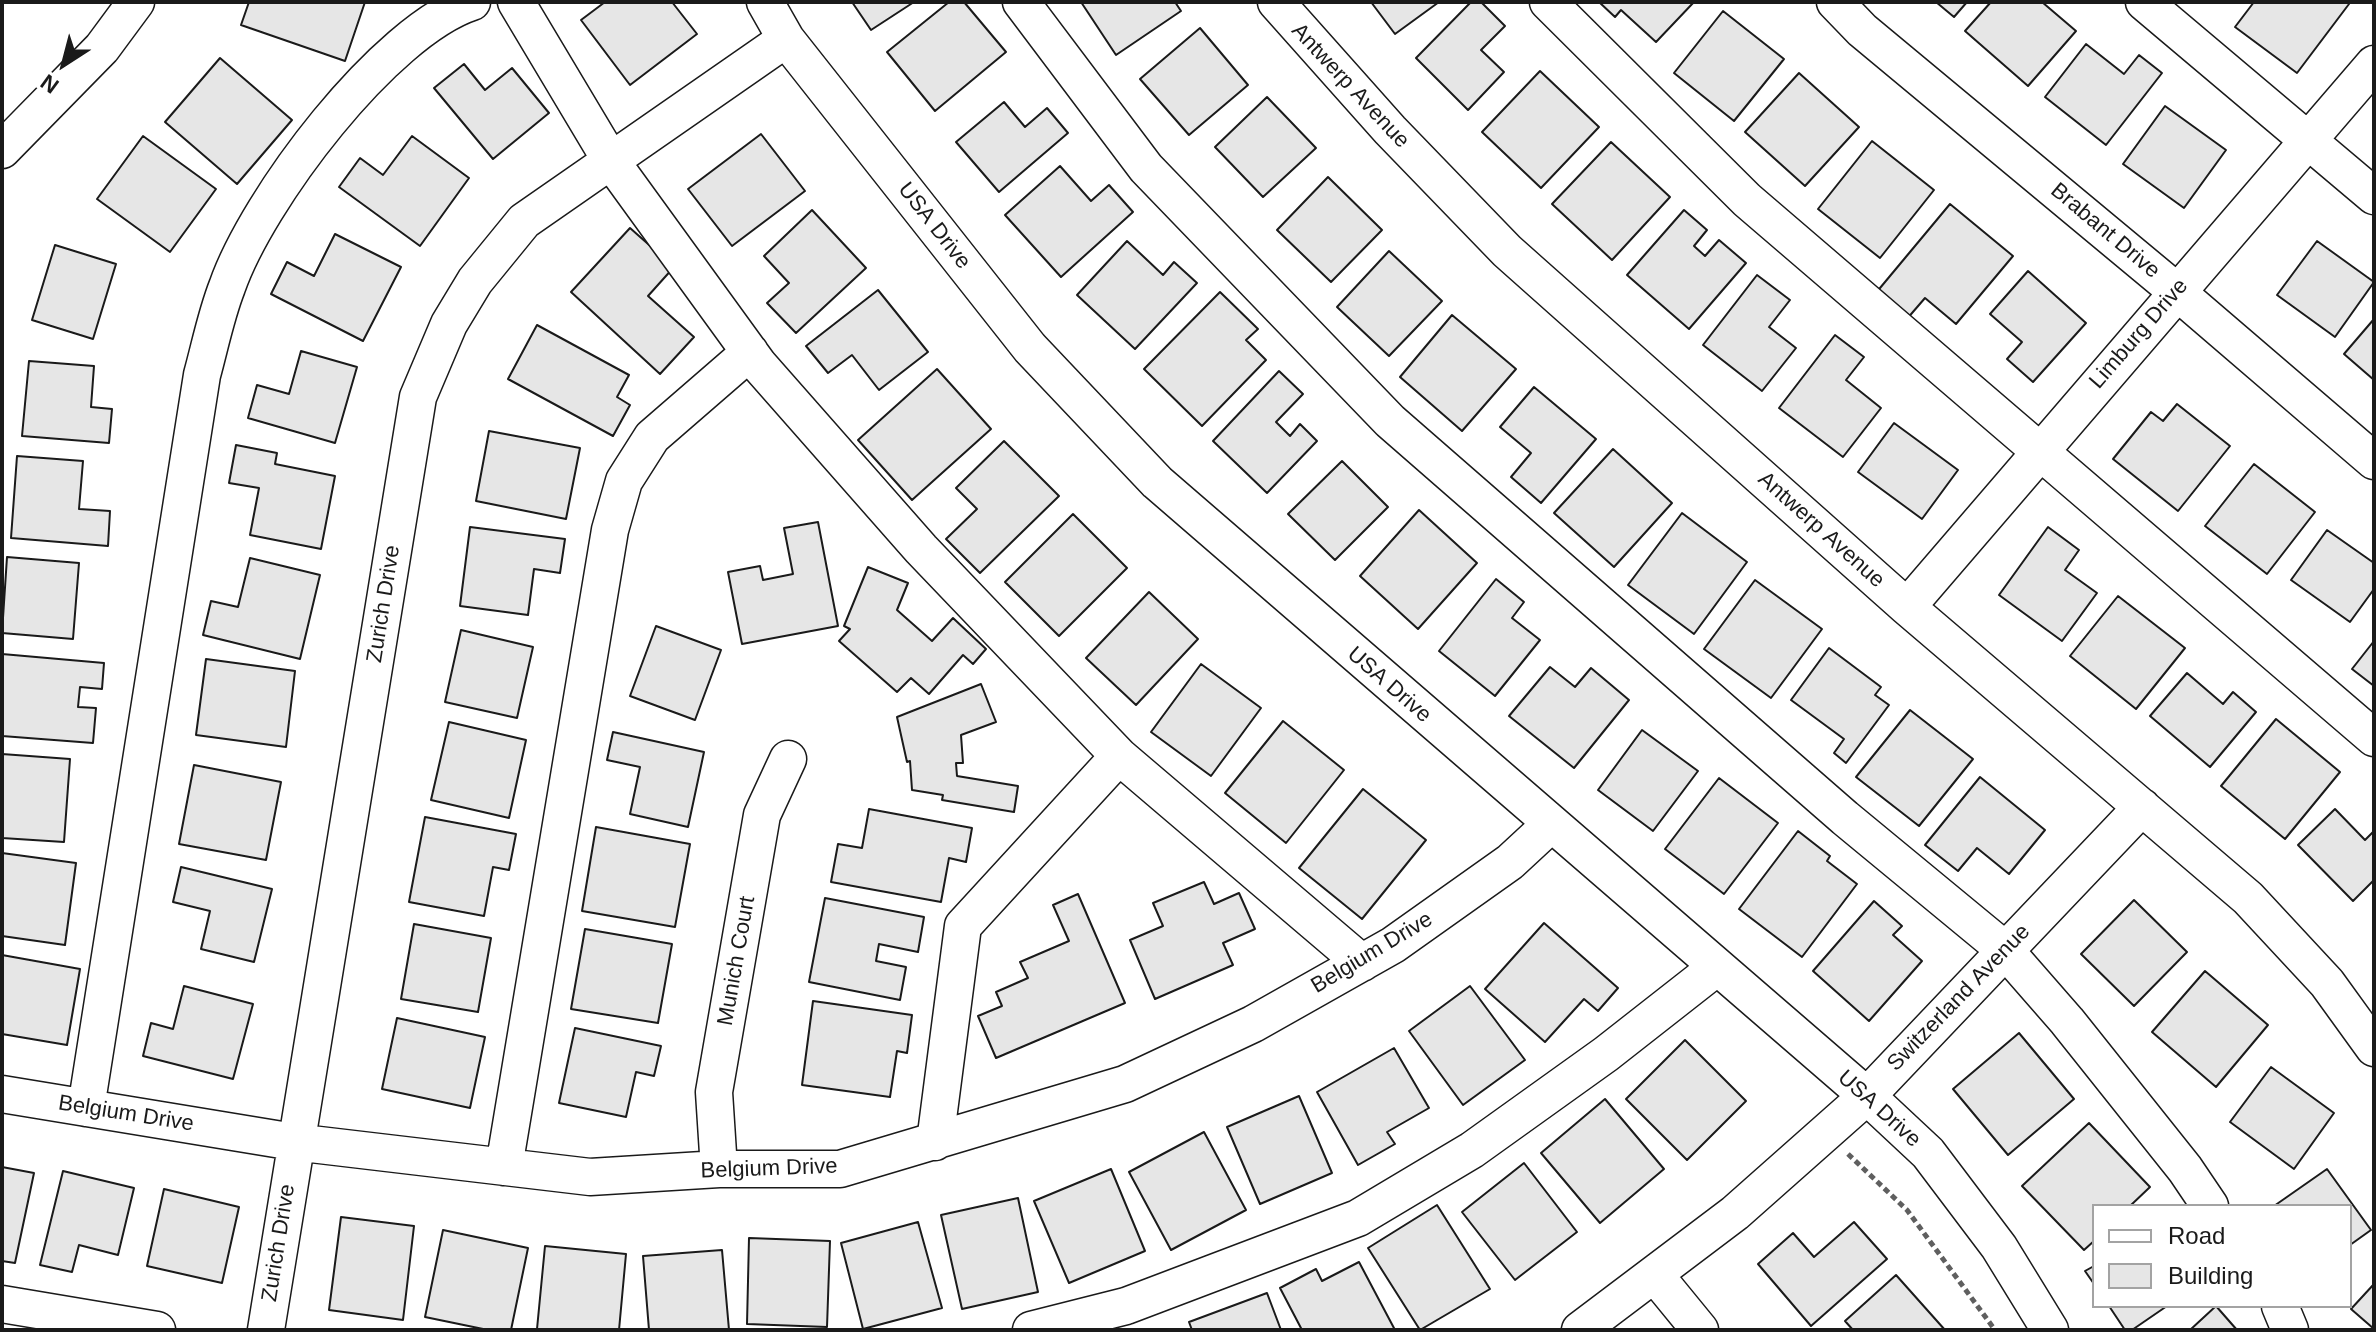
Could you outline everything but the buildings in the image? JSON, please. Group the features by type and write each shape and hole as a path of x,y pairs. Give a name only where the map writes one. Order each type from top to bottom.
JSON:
{"street":[{"path":"2,150 102,48 136,2"},
{"path":"86,1108 202,375 227,285 288,171 334,116 393,52 450,9 472,2"},
{"path":"516,2 611,161 750,352 921,549 1119,756 1362,963"},
{"name":"USA Drive","path":"765,2 786,39 1030,348 1157,482 1867,1096 1928,1153 1999,1247 2050,1330"},
{"path":"1021,2 1146,168 1390,421 1833,808 2005,950 2077,1033 2185,1169 2209,1204"},
{"name":"Antwerp Avenue","path":"1276,2 1390,130 1507,251 1907,607 2248,898 2327,983 2374,1048"},
{"path":"1548,2 1747,200 2038,453 2213,596 2374,738"},
{"name":"Brabant Drive","path":"1835,2 1862,30 2176,291 2374,461"},
{"path":"2144,2 2374,196"},
{"name":"Zurich Drive","path":"266,1330 294,1142 418,397 449,324 475,281 524,221 786,39"},
{"name":"Limburg Drive","path":"1907,607 2374,64"},
{"path":"504,1167 610,530 624,481 652,437 750,352"},
{"path":"935,1142 963,926 1119,756"},
{"name":"Munich Court","path":"719,1169 714,1092 762,815 788,759"},
{"name":"Switzerland Avenue","path":"1580,1330 1735,1213 1867,1096 2142,807"},
{"name":"Belgium Drive","path":"2,1094 294,1142 590,1177 719,1169 840,1169 1125,1084 1253,1024 1393,945 1510,862 1551,824"},
{"path":"1031,1330 1126,1306 1358,1218 1472,1150 1606,1054 1717,967"},
{"path":"1655,1275 1700,1330"},
{"path":"2,1304 157,1330"},
{"path":"2281,1308 2290,1330"}],"path":[{"path":"1825,1131 1907,1210 1995,1330"}]}
